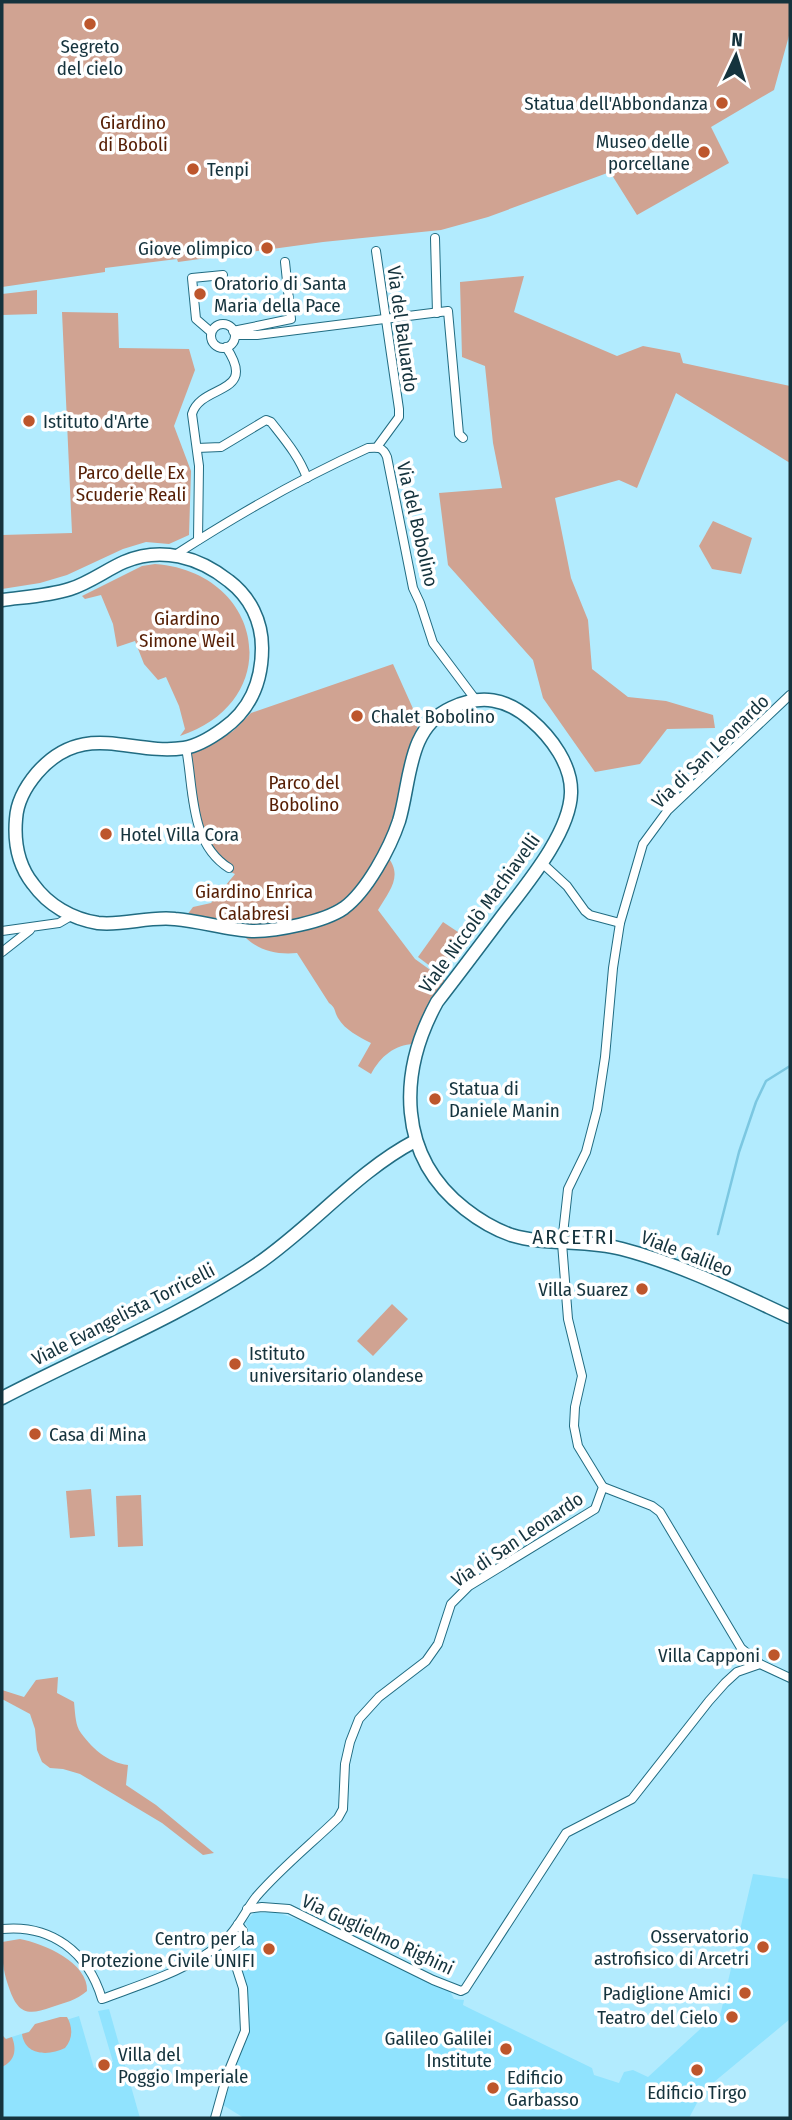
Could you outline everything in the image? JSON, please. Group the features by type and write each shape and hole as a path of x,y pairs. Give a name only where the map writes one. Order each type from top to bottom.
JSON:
{"main road":[{"path":"2,600 69,589 142,556 175,555 201,563 235,585 256,614 261,631 262,664 256,689 247,709 211,738 186,748 154,748 116,742 88,743 62,753 41,769 24,789 16,810 15,834 18,856 25,874 40,893 72,916 102,923 174,918 251,931 299,925 344,908 360,892 389,844 400,818 409,768 428,725 440,713 475,699"},
{"name":"Viale Niccolò Machiavelli","path":"415,1140 411,1093 414,1057 425,1025 437,1002 542,863 568,816 571,798 570,776 561,756 547,736 530,719 511,706 493,700 475,699"},
{"name":"Viale Galileo","path":"415,1140 425,1165 440,1186 457,1203 483,1222 510,1235 562,1243 604,1245 647,1256 790,1317"},
{"name":"Viale Evangelista Torricelli","path":"2,1398 173,1314 257,1264 390,1154 415,1140"}],"street":[{"path":"435,238 437,313"},
{"name":"Via del Baluardo","path":"376,251 399,417 377,447"},
{"path":"234,333 291,319 285,262"},
{"path":"211,332 222,324 229,326 234,333 234,341 226,348 218,347 213,342 211,332 196,320 192,278 223,275"},
{"path":"234,333 257,335 448,311 459,434 463,438"},
{"path":"198,540 199,466 193,409 231,382 237,372 236,363 226,348"},
{"path":"197,448 221,447 266,420 271,422 302,463 307,478"},
{"name":"Via del Bobolino","path":"175,555 307,478 368,448 377,447 384,450 409,576 433,643 475,699"},
{"name":"Via di San Leonardo","path":"224,1946 247,1909 265,1888 338,1818 343,1809 345,1764 359,1719 379,1697 426,1661 438,1644 451,1604 469,1586 594,1509 603,1487 578,1446 574,1426 582,1376 568,1319 562,1243 568,1189 586,1152 597,1110 620,923 643,844 668,810 790,695"},
{"path":"186,748 200,832 213,855 229,868"},
{"path":"542,863 590,915 620,923"},
{"path":"2,931 59,923 72,916"},
{"path":"2,952 33,928"},
{"path":"603,1487 660,1511 741,1648 760,1664 790,1678"},
{"name":"Via Guglielmo Righini","path":"247,1909 289,1909 433,1980 461,1991 465,1989 566,1833 632,1799 725,1683 737,1672 760,1664"},
{"path":"2,1928 24,1928 60,1940 88,1965 102,1999 171,1972 224,1946 235,1963 243,1988 245,2031 227,2075 215,2118"}],"shaded area":[{"path":"753,1874 790,1879 790,2019 714,2082 698,2101 689,2118 244,2118 223,2105 247,2035 238,1969 248,1928 245,1922 254,1913 276,1912 305,1922 450,1991 454,1999 464,2000 463,2005 592,2068 594,2075 619,2083 624,2072 633,2070 648,2077 709,2021 720,2016"},
{"path":"109,2009 140,2118 2,2118 2,2040 79,2016 94,2068 113,2062 98,2011"}],"green space":[{"name":"Giardino di Boboli","path":"2,2 790,2 790,32 774,90 711,127 729,163 637,215 610,172 488,217 441,230 323,242 178,262 177,259 105,268 105,272 2,287"},
{"path":"524,276 514,312 617,356 643,346 680,353 683,363 790,386 790,463 676,393 637,488 619,480 555,498 571,578 588,620 592,669 628,697 666,701 713,715 715,728 667,729 640,764 595,772 543,698 533,660 448,565 439,493 502,488 493,443 485,366 462,357 460,282"},
{"path":"37,290 37,314 2,315 2,294"},
{"name":"Parco delle Ex Scuderie Reali","path":"62,312 118,313 119,348 189,349 195,370 174,426 191,471 189,535 169,544 146,542 123,549 67,575 40,583 2,589 2,535 72,533"},
{"path":"713,521 752,538 741,574 712,569 699,546"},
{"name":"Giardino Simone Weil","path":"155,564 192,572 220,589 239,613 248,640 248,668 237,695 214,719 180,736 185,729 179,706 166,677 158,680 144,664 135,641 117,647 113,624 101,595 85,599 82,596 142,566"},
{"name":"Parco del Bobolino","path":"393,664 419,722 391,829 357,891 345,902 302,920 256,926 187,915 193,907 211,903 235,874 219,864 199,838 189,805 183,753 212,744 233,731 251,713"},
{"path":"386,855 395,876 391,889 378,910 415,959 447,982 414,1044 389,1053 371,1074 358,1066 371,1043 344,1026 297,953 266,950 253,944 241,933 341,915"},
{"path":"443,922 464,936 438,972 418,957"},
{"path":"392,1304 408,1319 373,1356 357,1341"},
{"path":"91,1489 95,1536 70,1538 66,1491"},
{"path":"141,1495 143,1546 118,1547 116,1496"},
{"path":"58,1677 57,1693 74,1702 77,1723 83,1736 107,1758 128,1765 126,1785 156,1805 214,1853 203,1855 162,1823 80,1774 50,1768 42,1762 30,1714 2,1699 2,1690 24,1697 36,1680"},
{"path":"20,1939 52,1950 73,1963 86,1981 87,1991 70,2001 43,2010 23,2010 11,1994 6,1980 2,1942"},
{"path":"67,2017 71,2029 70,2041 65,2048 45,2053 28,2047 22,2034 29,2032 35,2024"},
{"path":"2,2035 6,2039 12,2037 14,2051 10,2062 2,2067"}],"waterway":[{"path":"718,1234 739,1152 756,1102 766,1081 790,1066"}],"place":[{"name":"Segreto del cielo","path":"90,24"},
{"name":"Statua dell'Abbondanza","path":"722,103"},
{"name":"Museo delle porcellane","path":"704,152"},
{"name":"Tenpi","path":"193,169"},
{"name":"Giove olimpico","path":"267,248"},
{"name":"Oratorio di Santa Maria della Pace","path":"200,294"},
{"name":"Istituto d'Arte","path":"29,421"},
{"name":"Chalet Bobolino","path":"357,716"},
{"name":"Hotel Villa Cora","path":"106,834"},
{"name":"Statua di Daniele Manin","path":"435,1099"},
{"name":"Villa Suarez","path":"642,1289"},
{"name":"Istituto universitario olandese","path":"235,1364"},
{"name":"Casa di Mina","path":"35,1434"},
{"name":"Villa Capponi","path":"774,1655"},
{"name":"Osservatorio astrofisico di Arcetri","path":"763,1947"},
{"name":"Centro per la Protezione Civile UNIFI","path":"269,1949"},
{"name":"Padiglione Amici","path":"745,1993"},
{"name":"Teatro del Cielo","path":"732,2017"},
{"name":"Galileo Galilei Institute","path":"506,2049"},
{"name":"Villa del Poggio Imperiale","path":"104,2065"},
{"name":"Edificio Tirgo","path":"697,2070"},
{"name":"Edificio Garbasso","path":"493,2088"}],"district":[{"name":"ARCETRI","path":"574,1237"}],"park label":[{"name":"Giardino Enrica Calabresi","path":"254,902"}]}
